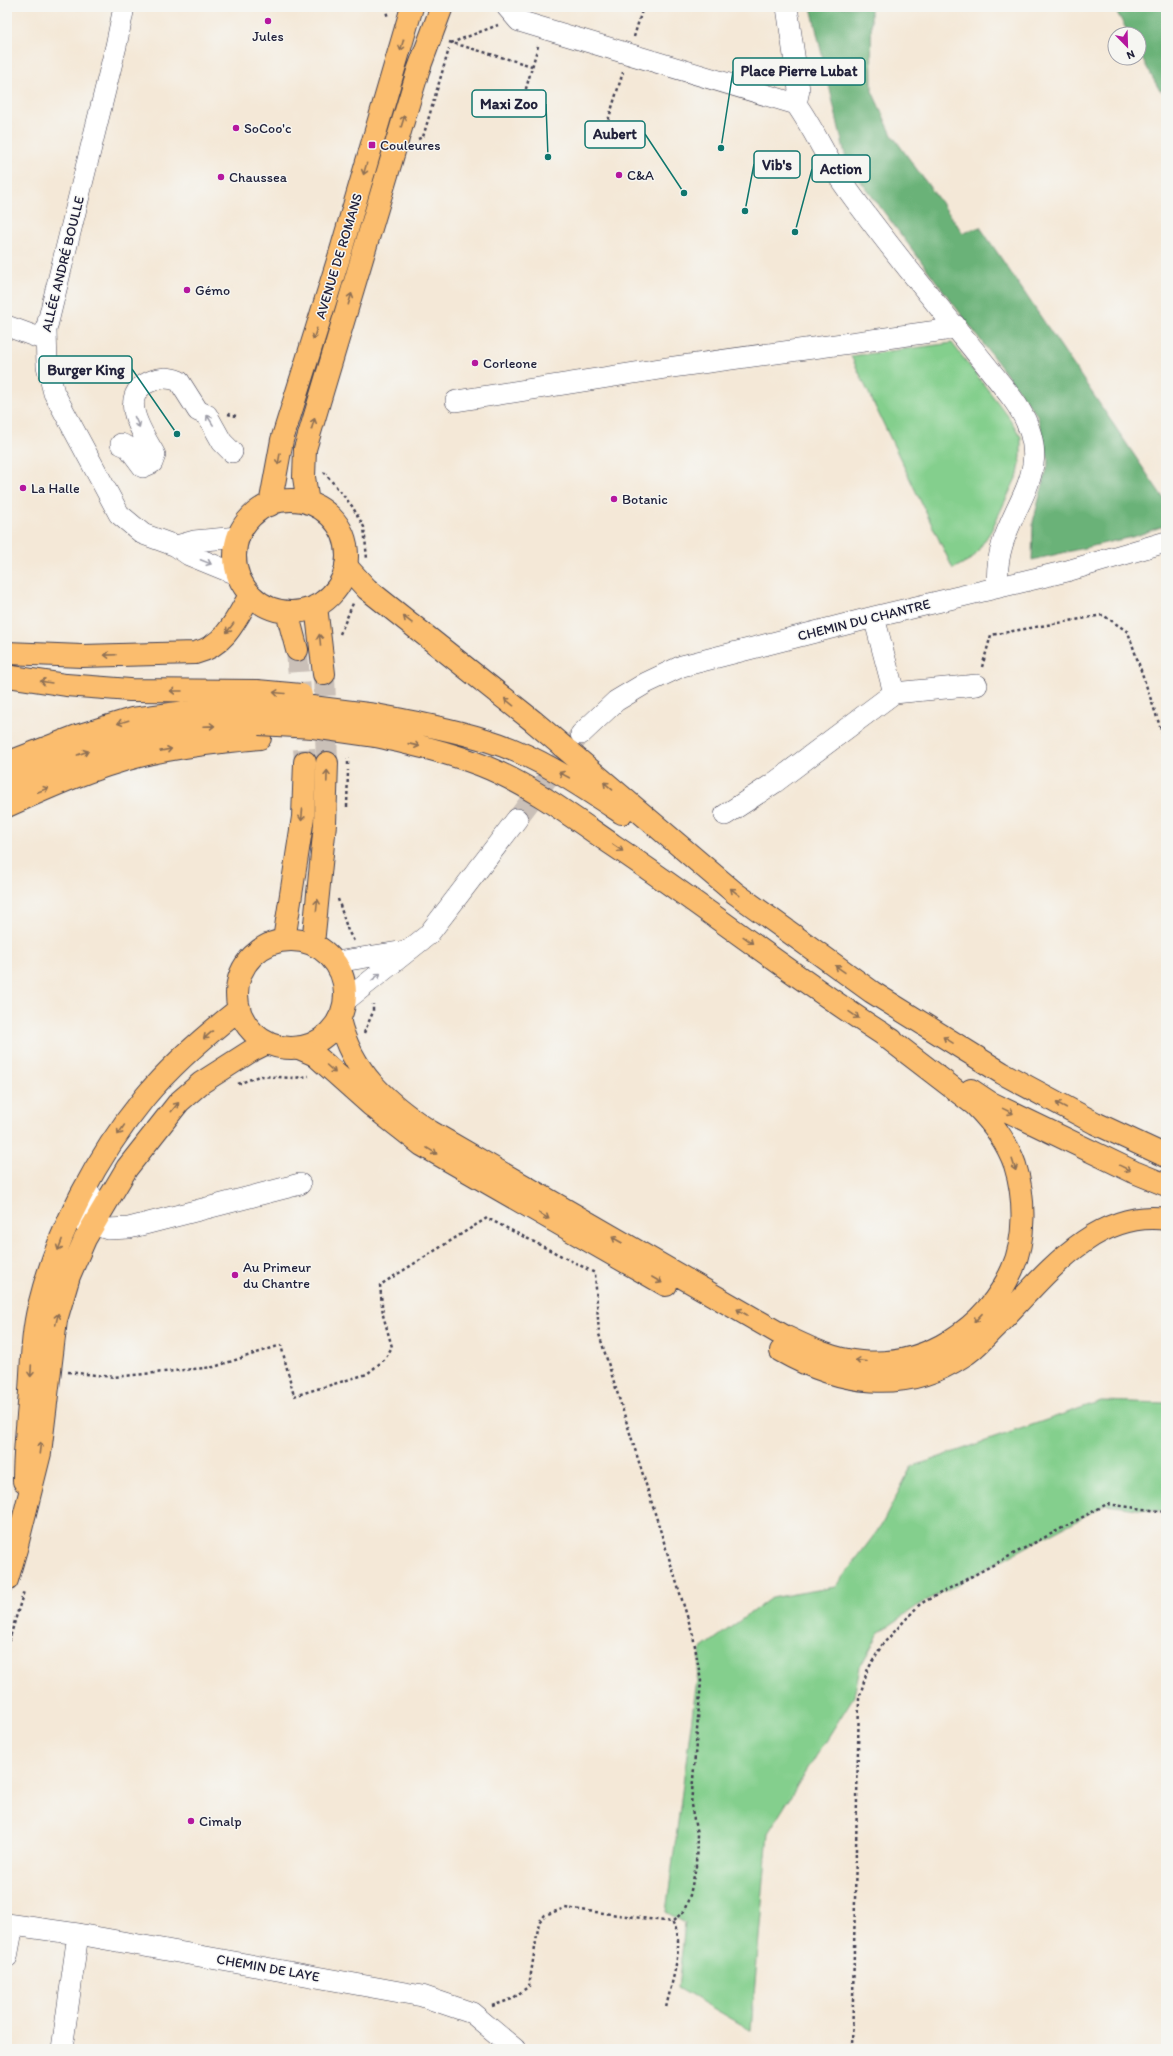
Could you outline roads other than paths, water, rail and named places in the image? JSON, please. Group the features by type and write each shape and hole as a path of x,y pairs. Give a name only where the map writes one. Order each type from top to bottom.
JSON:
{"main road":[{"name":"AVENUE DE ROMANS","path":"270,505 282,440 340,254 412,7"},
{"name":"AVENUE DE ROMANS","path":"308,503 304,477 305,449 418,71 444,8"},
{"path":"289,500 308,503 331,517 339,528 346,546 346,566 336,590 316,606 302,611 286,612 273,609 261,604 250,595 238,575 235,549 238,537 250,518 270,505 289,500"},
{"path":"346,566 367,589 534,721 702,866 784,929 872,992 995,1069 1095,1124 1166,1156"},
{"path":"7,653 82,656 194,653 206,650 217,644 232,626 250,595"},
{"path":"316,606 324,674"},
{"path":"286,612 296,650"},
{"path":"7,676 66,685 130,690 313,727 375,718 436,750 482,766 526,787 671,884 806,982 880,1032 989,1102 1134,1172 1166,1185"},
{"path":"7,763 77,736 132,719 194,711 259,715 375,718 425,724 487,740 524,755 569,778 702,866"},
{"path":"7,782 102,747 155,733 259,715"},
{"path":"7,806 90,772 138,756 205,743 259,715"},
{"path":"284,940 303,817 305,762"},
{"path":"313,944 325,824 327,763"},
{"path":"342,1010 329,1033 315,1043 299,1048 282,1048 267,1043 254,1035 244,1024 238,1010 236,987 240,974 247,961 257,951 270,943 284,940 299,940 313,944 326,952 336,962 344,981 342,1010 352,1054 367,1079 401,1112 431,1132 784,1336 835,1357 861,1362 900,1360 936,1348 964,1332 991,1304 1012,1270 1018,1253 1022,1215 1020,1191 1015,1165 1006,1145 989,1119 975,1105 880,1032"},
{"path":"24,1512 24,1452 33,1341 39,1306 64,1234 99,1163 146,1096 180,1060 238,1010"},
{"path":"16,1582 16,1549 24,1512 40,1453 56,1320 69,1276 85,1239 128,1168 179,1102 201,1083 267,1043"},
{"path":"299,1048 315,1055 390,1121 447,1160 785,1353 818,1369 848,1379 882,1382 904,1380 936,1371 964,1356 1010,1312 1057,1262 1090,1237 1122,1222 1159,1218 1166,1219"}],"street":[{"name":"ALLÉE ANDRÉ BOULLE","path":"124,7 116,46 45,340 46,366 54,393 119,514 143,534 176,546 190,555 238,575"},
{"path":"509,9 519,21 796,104 809,122 842,181 865,213 955,325 1021,410 1028,422 1032,437 1034,467 999,554 996,571 998,587"},
{"path":"788,11 799,90 796,104"},
{"path":"456,401 666,368 945,330 955,325"},
{"path":"7,326 45,340"},
{"path":"121,444 128,447 143,467 152,464 155,455 138,424 134,414 133,404 139,389 146,383 164,377 179,381 198,411 207,415 222,442 232,452"},
{"path":"176,546 194,541 238,537"},
{"name":"CHEMIN DU CHANTRE","path":"581,734 616,701 646,683 682,666 874,617 1075,569 1166,542"},
{"path":"874,617 894,693"},
{"path":"725,815 774,783 894,693 977,685"},
{"path":"342,1010 375,978 428,935 517,819"},
{"path":"336,962 408,950"},
{"path":"99,1163 92,1193 80,1220 93,1225 108,1228 134,1227 300,1184"},
{"path":"7,1957 10,1925"},
{"name":"CHEMIN DE LAYE","path":"10,1925 78,1934 422,1996 472,2013 515,2049"},
{"path":"62,2049 78,1934"}],"tunnel":[{"path":"297,650 305,762"},
{"path":"324,674 327,763"},
{"path":"517,819 579,736"}],"place":[{"name":"Jules","path":"268,21"},
{"name":"SoCoo'c","path":"236,128"},
{"name":"Couleures","path":"372,145"},
{"name":"Place Pierre Lubat","path":"721,148"},
{"name":"Maxi Zoo","path":"548,157"},
{"name":"C&A","path":"619,175"},
{"name":"Chaussea","path":"221,177"},
{"name":"Aubert","path":"684,193"},
{"name":"Vib's","path":"745,211"},
{"name":"Action","path":"795,232"},
{"name":"Gémo","path":"187,290"},
{"name":"Corleone","path":"475,363"},
{"name":"Burger King","path":"177,434"},
{"name":"La Halle","path":"23,488"},
{"name":"Botanic","path":"614,499"},
{"name":"Au Primeur du Chantre","path":"235,1275"},
{"name":"Cimalp","path":"191,1821"}]}
